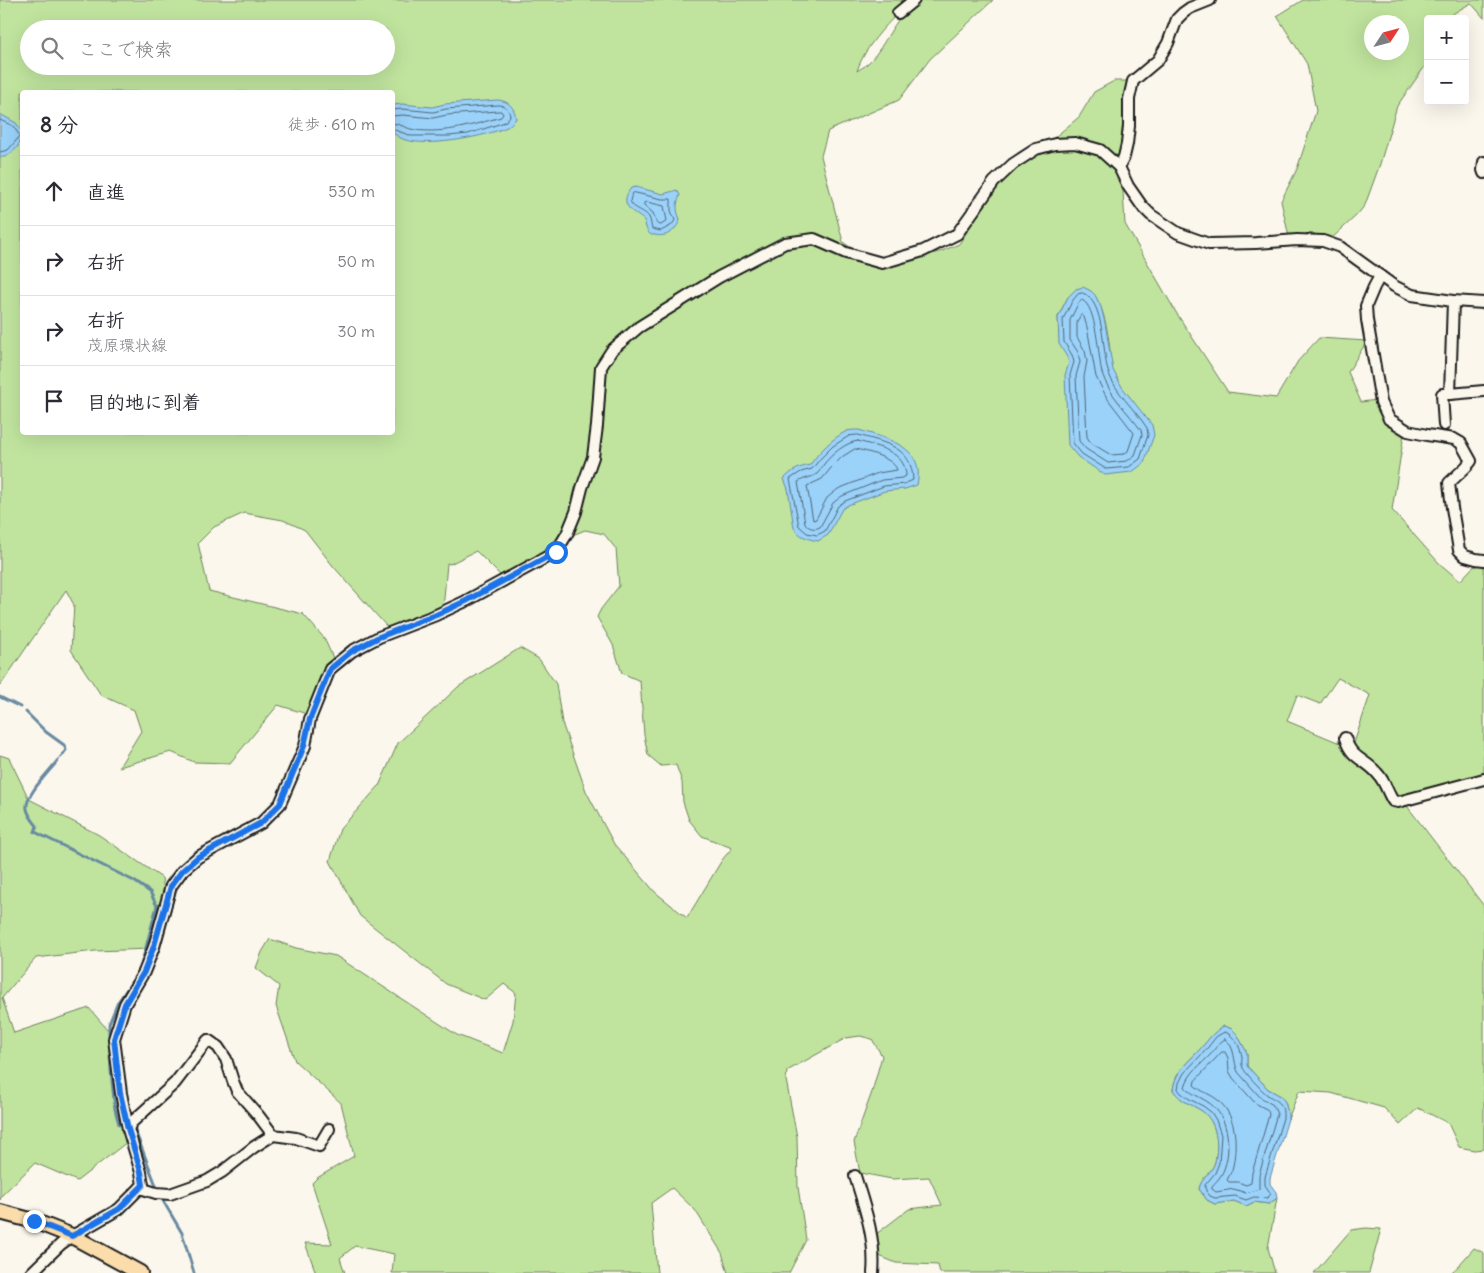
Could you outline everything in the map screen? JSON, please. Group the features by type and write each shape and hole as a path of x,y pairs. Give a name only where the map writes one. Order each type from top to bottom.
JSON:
{"main road":[{"path":"0,1212 34,1221 72,1236 140,1273"}],"street":[{"path":"898,13 914,0"},
{"path":"1119,167 1127,144 1129,99 1133,81 1158,60 1168,43 1177,19 1190,8 1210,0"},
{"path":"32,1273 61,1244 119,1209 143,1185 120,1093 114,1039 125,1004 144,972 154,946 171,886 182,871 198,857 261,823 280,804 304,746 310,719 330,669 352,651 379,637 451,608 556,552 576,512 593,457 598,426 602,367 612,350 639,327 719,277 785,243 814,239 846,252 882,262 923,251 957,234 994,182 1013,164 1036,148 1055,144 1076,143 1100,150 1119,167 1128,186 1142,206 1151,215 1178,233 1209,244 1297,240 1323,241 1340,247 1394,286 1412,295 1484,303"},
{"path":"1484,162 1484,173"},
{"path":"1380,276 1366,306 1381,402 1389,419 1408,431 1454,439 1461,442 1466,449 1471,460 1450,483 1452,508 1460,550 1465,556 1484,560"},
{"path":"1450,394 1453,301"},
{"path":"1444,425 1442,394 1484,391"},
{"path":"1344,738 1348,748 1355,756 1378,774 1393,801 1398,802 1484,779"},
{"path":"128,1129 131,1123 175,1083 208,1040 218,1047 226,1059 237,1091 258,1114 273,1135"},
{"path":"140,1188 156,1193 170,1194 208,1181 273,1135 296,1138 319,1146 328,1129"},
{"path":"855,1176 868,1217 873,1248 873,1273"}],"green space":[{"path":"0,0 910,0 887,24 866,51 857,71 876,55 899,19 920,0 993,0 930,59 899,100 828,131 821,156 843,242 880,269 942,251 959,244 996,186 1079,117 1094,92 1114,81 1129,81 1126,95 1124,143 1121,158 1125,224 1177,314 1228,392 1276,398 1298,361 1319,338 1367,341 1348,372 1361,402 1377,400 1391,426 1404,434 1392,510 1439,563 1460,581 1473,567 1484,564 1484,777 1398,800 1391,794 1379,770 1352,749 1370,695 1338,678 1320,704 1297,695 1287,721 1342,744 1349,754 1373,772 1392,806 1407,806 1484,906 1484,1149 1474,1150 1459,1147 1448,1123 1418,1108 1400,1125 1384,1108 1331,1093 1299,1091 1288,1119 1285,1102 1281,1096 1268,1089 1247,1066 1247,1053 1237,1034 1232,1029 1224,1026 1211,1036 1183,1067 1174,1083 1173,1090 1183,1100 1202,1111 1214,1127 1217,1141 1215,1162 1199,1189 1207,1200 1215,1204 1234,1201 1246,1206 1254,1202 1269,1204 1277,1198 1268,1248 1275,1273 940,1273 938,1265 896,1263 877,1255 875,1235 909,1209 942,1205 929,1177 892,1179 860,1173 854,1142 872,1092 882,1056 872,1039 860,1036 846,1038 787,1071 786,1080 797,1137 798,1187 806,1240 789,1273 728,1273 722,1253 695,1210 672,1188 651,1203 657,1273 392,1273 394,1254 355,1246 340,1258 345,1273 316,1273 305,1243 332,1244 312,1183 317,1178 354,1156 341,1103 295,1061 276,1006 279,986 256,968 262,952 270,939 296,948 336,956 457,1035 503,1053 513,1021 516,993 504,984 485,1000 446,984 360,916 330,861 340,829 379,786 398,743 458,687 520,648 539,659 556,684 562,723 586,791 614,844 655,892 687,918 722,860 732,848 702,836 689,820 683,802 682,782 676,765 661,766 648,755 644,735 640,681 622,673 613,645 597,617 619,586 616,549 604,534 585,530 555,542 540,554 502,577 476,551 450,564 447,563 443,610 388,628 333,566 305,530 283,520 244,513 214,527 198,543 209,591 303,614 324,638 334,660 307,714 278,705 230,763 194,762 171,752 119,767 141,731 134,710 101,695 71,650 74,605 66,590 0,686","holes":["1083,288 1095,295 1102,310 1110,351 1059,334 1058,317 1068,297 1076,289"]},
{"path":"1303,0 1484,0 1484,18 1471,3 1451,15 1424,15 1424,68 1397,106 1380,164 1365,205 1330,240 1289,237 1281,201 1297,169 1316,111 1307,64 1277,16"},
{"path":"0,755 9,758 29,799 99,835 162,878 164,890 150,949 95,951 36,958 2,998 14,1033 89,1008 107,1029 112,1029 118,1113 127,1142 77,1181 35,1163 2,1195 0,1200"},
{"path":"1381,1229 1369,1273 1314,1273 1351,1230"},
{"path":"1474,1248 1484,1253 1484,1273 1452,1273"}],"water":[{"path":"498,100 511,106 516,119 507,127 497,131 459,140 407,141 395,134 395,105 432,107 445,104"},
{"path":"0,114 16,123 20,128 20,142 13,152 5,157 0,157"},
{"path":"636,187 663,194 677,190 680,195 677,207 680,219 677,227 664,235 650,234 647,231 644,220 635,214 626,203 627,194 631,188"},
{"path":"1083,287 1095,295 1101,307 1113,370 1122,387 1152,425 1154,435 1144,463 1132,472 1105,475 1078,457 1068,445 1065,375 1069,363 1059,344 1058,317 1068,297 1076,289"},
{"path":"859,430 892,441 910,453 916,461 918,472 917,485 905,489 885,491 848,505 842,509 828,535 818,541 804,537 794,528 788,489 784,479 796,470 810,465 817,455 836,437 847,431"},
{"path":"1224,1026 1232,1029 1237,1034 1247,1053 1247,1066 1268,1089 1281,1096 1288,1113 1288,1119 1270,1178 1270,1184 1276,1192 1277,1198 1269,1204 1254,1202 1246,1206 1234,1201 1215,1204 1207,1200 1199,1189 1215,1162 1217,1141 1214,1127 1202,1111 1183,1100 1173,1090 1174,1083 1183,1067"}],"waterway":[{"path":"0,697 20,707"},
{"path":"26,712 46,732 64,745 66,750 61,757"},
{"path":"58,760 29,797 27,809 37,826 35,832 134,881 150,892 157,906 140,970 118,1002 109,1024 111,1071 115,1109 119,1124"},
{"path":"134,1128 157,1188"},
{"path":"162,1199 182,1233 194,1273"}],"route":[{"path":"34,1221 72,1236 119,1209 143,1185 120,1093 114,1039 125,1004 144,972 154,946 171,886 182,871 198,857 261,823 280,804 304,746 310,719 330,669 352,651 379,637 466,601 556,552"}]}
